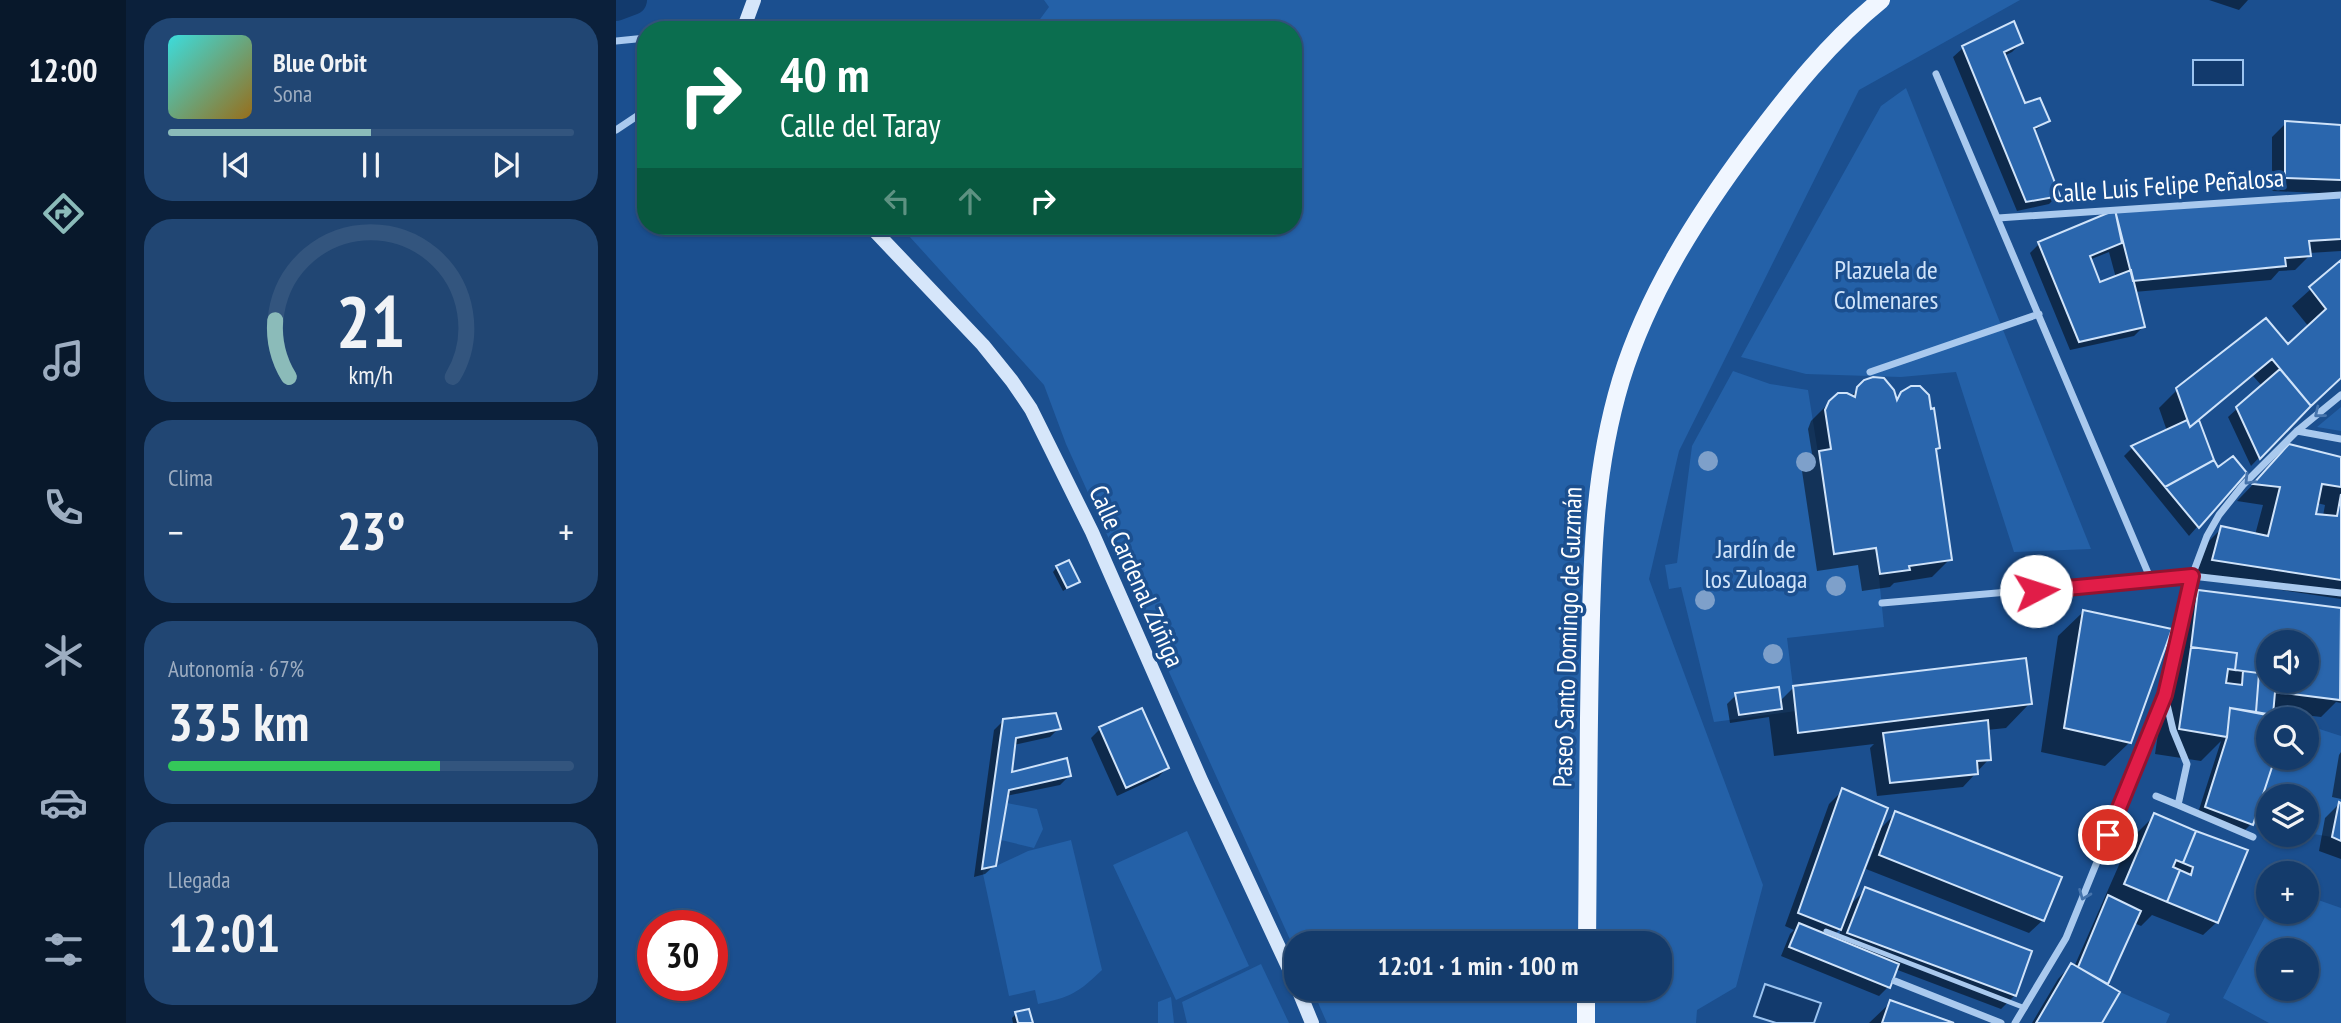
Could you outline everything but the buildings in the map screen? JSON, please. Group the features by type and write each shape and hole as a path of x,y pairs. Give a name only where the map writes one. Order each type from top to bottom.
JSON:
{"main road":[{"name":"Paseo Santo Domingo de Guzmán","path":"1587,931 1592,539 1603,451 1621,380 1658,288 1735,166 1829,48 1881,0"},
{"path":"1586,1001 1586,1023"}],"street":[{"path":"746,21 754,0"},
{"path":"616,41 637,39"},
{"path":"1936,74 2151,580"},
{"path":"616,130 637,116"},
{"name":"Calle Luis Felipe Peñalosa","path":"1998,218 2341,195"},
{"name":"Calle Cardenal Zúñiga","path":"879,235 983,345 1031,409 1092,532 1284,960"},
{"path":"1870,372 2039,314"},
{"path":"2015,1023 2066,938 2165,695 2192,576 2207,536 2219,515 2243,485 2297,431 2341,395"},
{"path":"2297,431 2341,439"},
{"path":"1882,603 2192,576 2341,593"},
{"path":"2165,695 2173,730 2187,764 2178,805"},
{"path":"2156,796 2253,837"},
{"path":"1895,981 2001,1023"},
{"name":"Calle Cardenal Zúñiga","path":"1303,1001 1312,1023"}],"lane":[{"path":"1826,931 2025,1008"}],"green space":[{"path":"1044,0 2020,0 1859,90 1679,451 1649,579 1763,885 1736,987 1697,1010 1696,1023 1327,1023 1317,1001 1672,1001 1672,931 1286,931 1066,444 1044,385 908,235 1302,235 1302,21 1039,21 1049,7"},
{"name":"Plazuela de Colmenares","path":"1906,88 2091,549 2014,552 1956,372 1901,377 1806,374 1741,357 1881,106"},
{"name":"Jardín de los Zuloaga","path":"1733,371 1770,384 1808,390 1834,554 1876,548 1884,627 1787,638 1796,711 1714,722 1681,587 1669,589 1665,565 1677,563 1692,446"},
{"path":"2341,407 2341,431 2317,427"},
{"path":"2319,729 2341,736 2341,803 2332,837 2319,835 2319,784 2266,784 2271,770 2319,770"},
{"path":"1007,803 1037,809 1043,829 1034,848 1001,840"},
{"path":"1187,831 1249,966 1176,1000 1113,865"},
{"path":"1071,840 1102,970 1080,989 1059,999 1038,1004 1035,990 1009,996 982,869 996,866 1028,851"},
{"path":"2319,900 2341,908 2341,1023 2269,1023 2223,998 2261,924 2319,924"},
{"path":"1261,964 1289,1023 1187,1023 1182,1002"},
{"path":"2120,992 2170,1014 2166,1023 2102,1023"},
{"path":"1171,997 1174,1023 1158,1023 1158,1002"}],"shaded area":[{"path":"2193,60 2243,60 2243,85 2193,85"},
{"path":"1765,984 1821,1003 1814,1023 1776,1023 1754,1016"}],"waterway":[{"path":"616,6 632,0"}],"route":[{"path":"2036,591 2192,576 2165,695 2108,835"}]}
